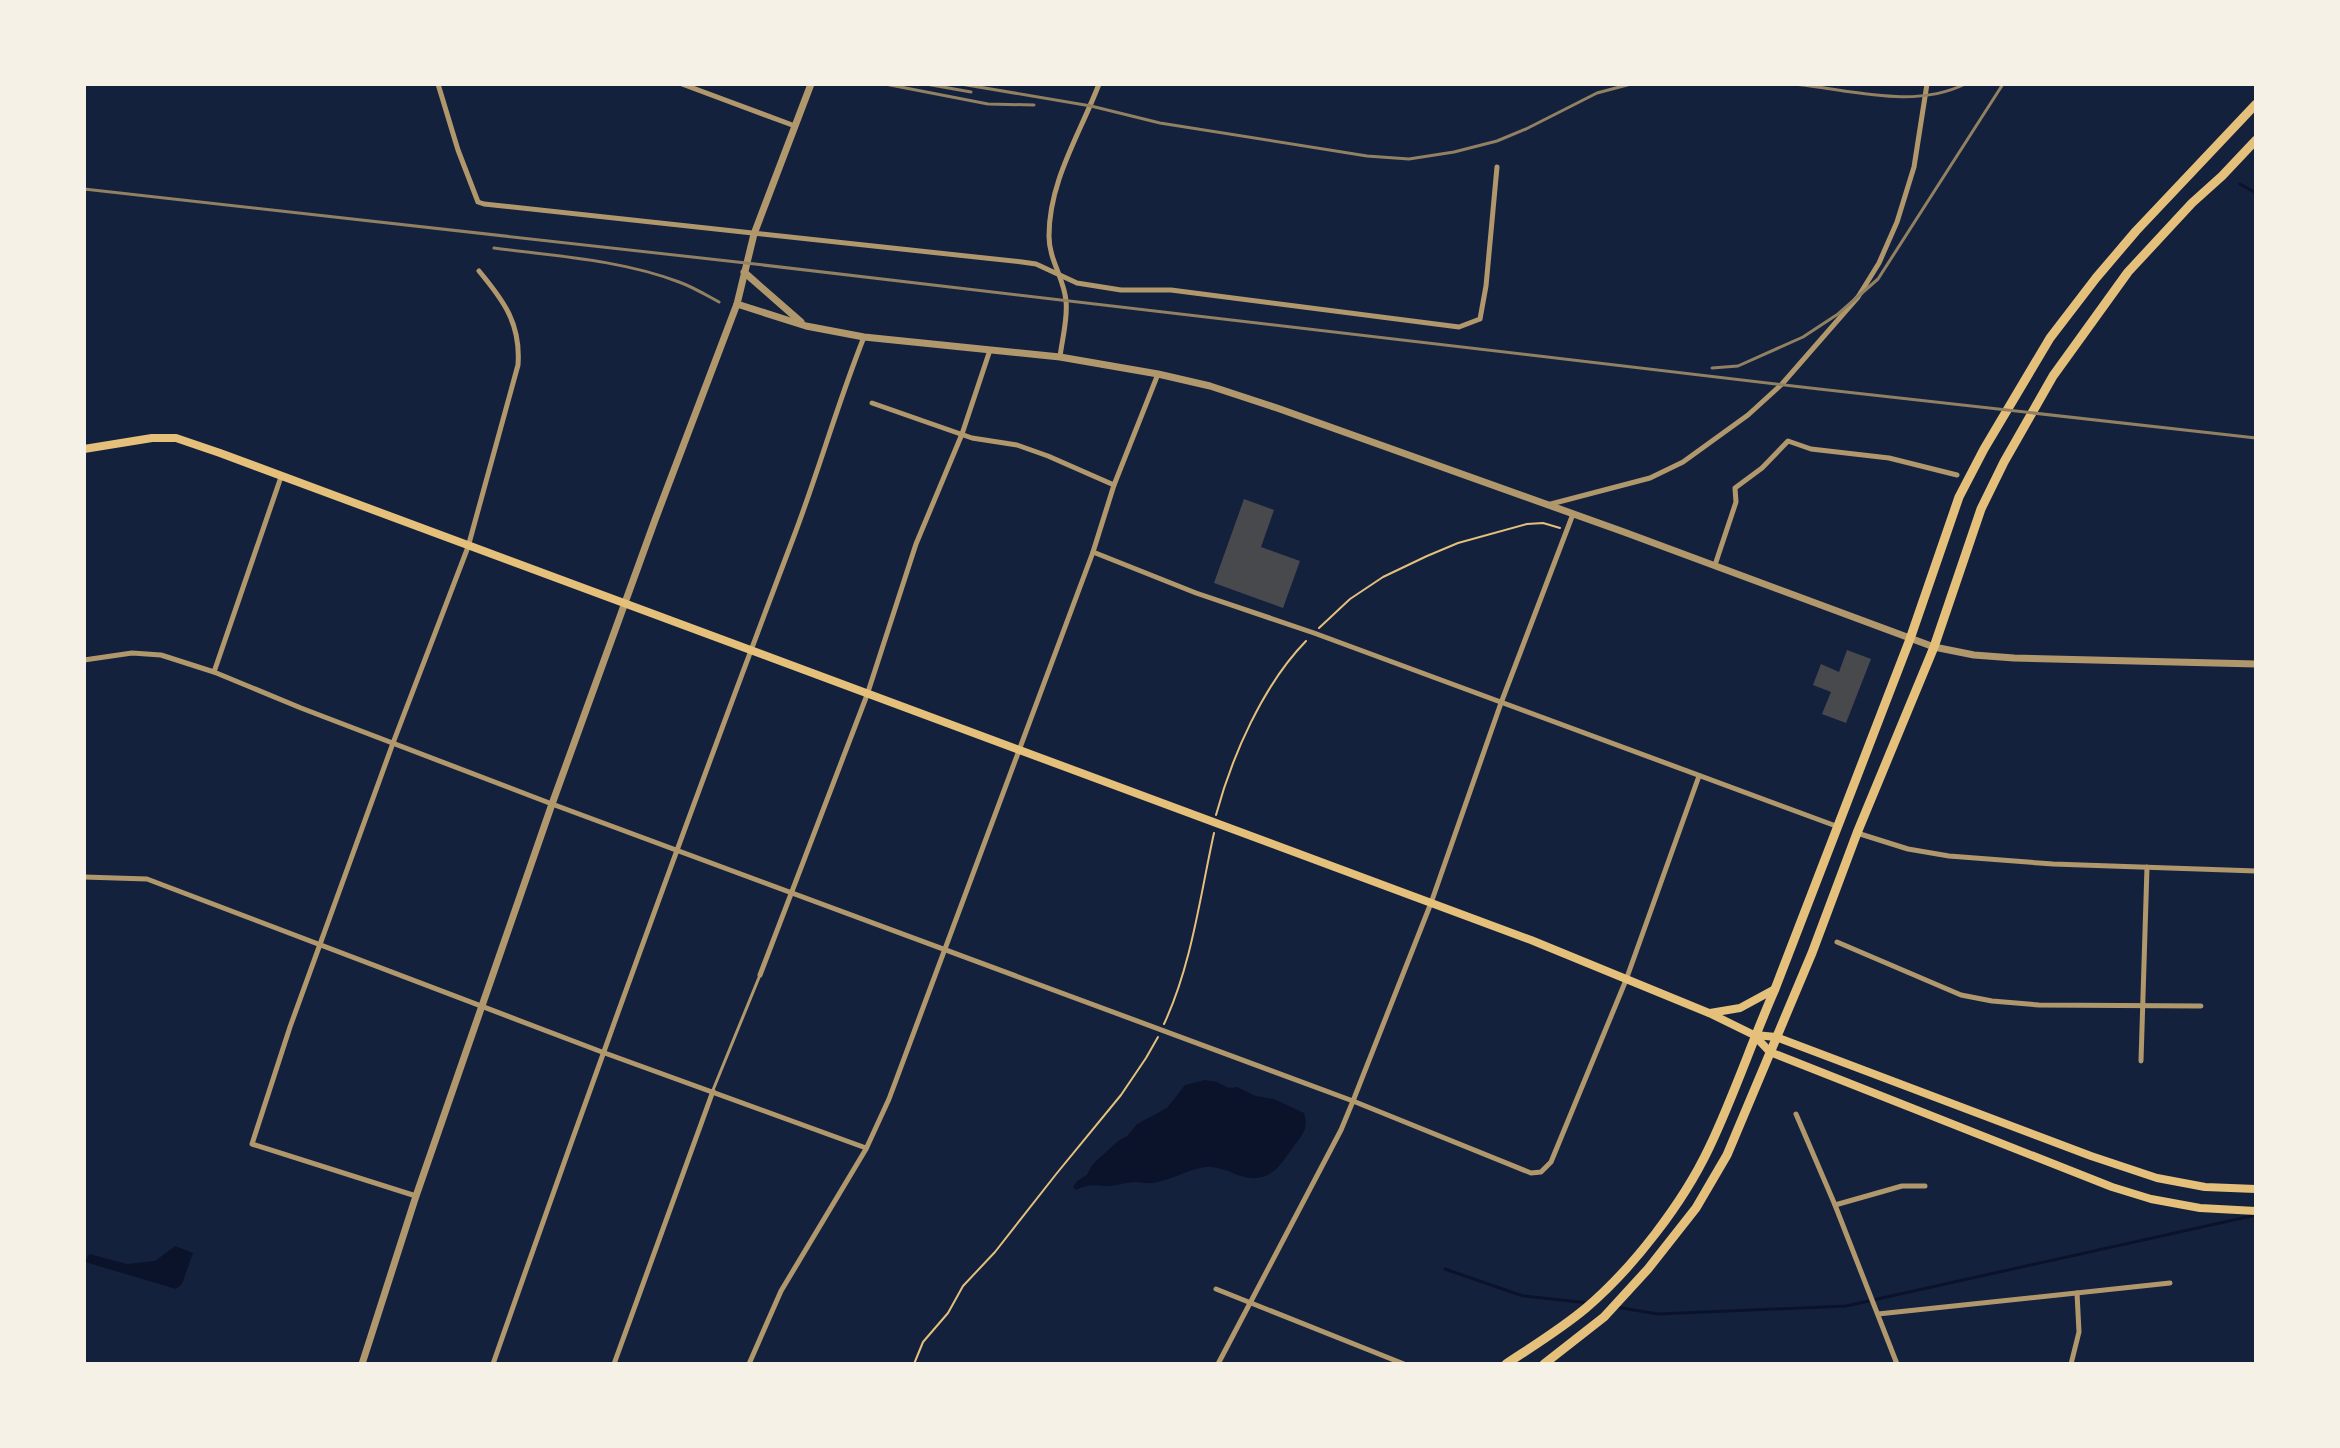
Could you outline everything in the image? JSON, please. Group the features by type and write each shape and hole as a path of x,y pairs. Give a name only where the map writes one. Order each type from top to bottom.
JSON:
{"main road":[{"path":"1506,1364 1593,1301 1634,1259 1685,1192 1729,1103 1775,989 1910,639 1959,497 1984,449 2050,338 2136,231 2256,104"},
{"path":"1544,1364 1604,1317 1648,1269 1696,1208 1727,1155 1812,953 1857,833 1934,647 1977,519 2004,462 2053,376 2128,272 2256,140"},
{"path":"84,449 152,438 176,438 1531,940 1709,1013 1754,1035 1770,1052 2112,1187 2151,1199 2200,1208 2256,1211"},
{"path":"1836,826 1857,833"},
{"path":"1709,1013 1740,1008 1775,989"},
{"path":"1754,1035 1776,1037 2157,1178 2205,1187 2256,1189"}],"street":[{"path":"438,84 478,202 1022,262 1036,264 1077,283 1121,290 1171,290 1459,327 1480,319 1497,167"},
{"path":"682,84 795,126"},
{"path":"362,1364 481,1005 737,304 754,234 811,84"},
{"path":"1060,357 1066,301 1052,261 1050,219 1057,182 1099,84"},
{"path":"1546,505 1650,478 1683,462 1748,415 1782,384 1849,308 1879,263 1897,222 1914,167 1927,84"},
{"path":"416,1196 252,1144 320,943 468,547 518,365 513,320 502,298 479,271"},
{"path":"744,272 806,326"},
{"path":"737,304 806,326 864,337 1060,357 1210,386 1715,565 1934,647 1974,655 2014,658 2256,664"},
{"path":"493,1364 602,1052 811,491 841,393 864,337"},
{"path":"760,975 867,695 916,544 962,434 990,349"},
{"path":"749,1364 781,1291 866,1149 889,1099 1093,552 1114,485 1158,374"},
{"path":"872,403 962,434 1017,445 1114,485"},
{"path":"1715,565 1736,502 1735,488 1762,468 1788,441 1811,449 1889,458 1957,475"},
{"path":"214,672 281,477"},
{"path":"1218,1364 1353,1101 1431,903 1501,703 1573,514"},
{"path":"1093,552 1196,593 1314,633 1836,826"},
{"path":"84,660 132,653 161,655 214,672 552,804 1353,1101 1531,1173 1541,1172 1551,1162 1626,980 1699,776"},
{"path":"1857,833 1908,849 1949,856 2053,864 2256,871"},
{"path":"2141,1061 2147,867"},
{"path":"84,877 147,879 866,1149"},
{"path":"1837,942 1976,999 2039,1005 2201,1006"},
{"path":"614,1364 713,1091"},
{"path":"1796,1114 1897,1364"},
{"path":"1835,1205 1902,1186 1925,1186"},
{"path":"1878,1314 2170,1283"},
{"path":"1216,1289 1404,1364"},
{"path":"2071,1364 2079,1332 2077,1293"}],"lane":[{"path":"713,1091 760,975"}],"path":[{"path":"1319,627 1350,599 1383,577 1458,543 1527,524 1543,523 1560,527"},
{"path":"1216,815 1231,768 1260,706 1284,666 1308,638"},
{"path":"1164,1024 1196,924 1215,830"},
{"path":"914,1364 927,1336 948,1313 963,1286 995,1252 1121,1095 1158,1036"}],"water":[{"path":"1205,1080 1274,1099 1304,1113 1306,1122 1302,1134 1273,1172 1251,1178 1206,1167 1153,1183 1091,1185 1076,1190 1073,1187 1137,1124 1167,1108 1185,1085"},
{"path":"175,1246 193,1253 182,1284 176,1289 85,1262 89,1254 127,1264 155,1261"}],"building":[{"path":"1244,499 1274,510 1261,547 1300,561 1283,608 1214,583"},
{"path":"1847,650 1871,659 1846,723 1822,714 1831,692 1813,685 1821,664 1839,672"}],"waterway":[{"path":"2240,184 2256,193"},
{"path":"1616,1307 1658,1314 1846,1306 2256,1215"},
{"path":"1445,1269 1523,1296 1589,1303"}],"railway":[{"path":"885,84 988,104 1034,105"},
{"path":"926,84 971,92"},
{"path":"961,84 1091,106 1160,123 1367,156 1409,159 1497,141 1597,93 1631,84"},
{"path":"1793,84 1902,97 1945,92 1965,84"},
{"path":"1712,368 1738,366 1803,337 1838,314 1878,279 2003,84"},
{"path":"84,189 2256,438"},
{"path":"494,248 634,269 684,284 719,302"}]}
